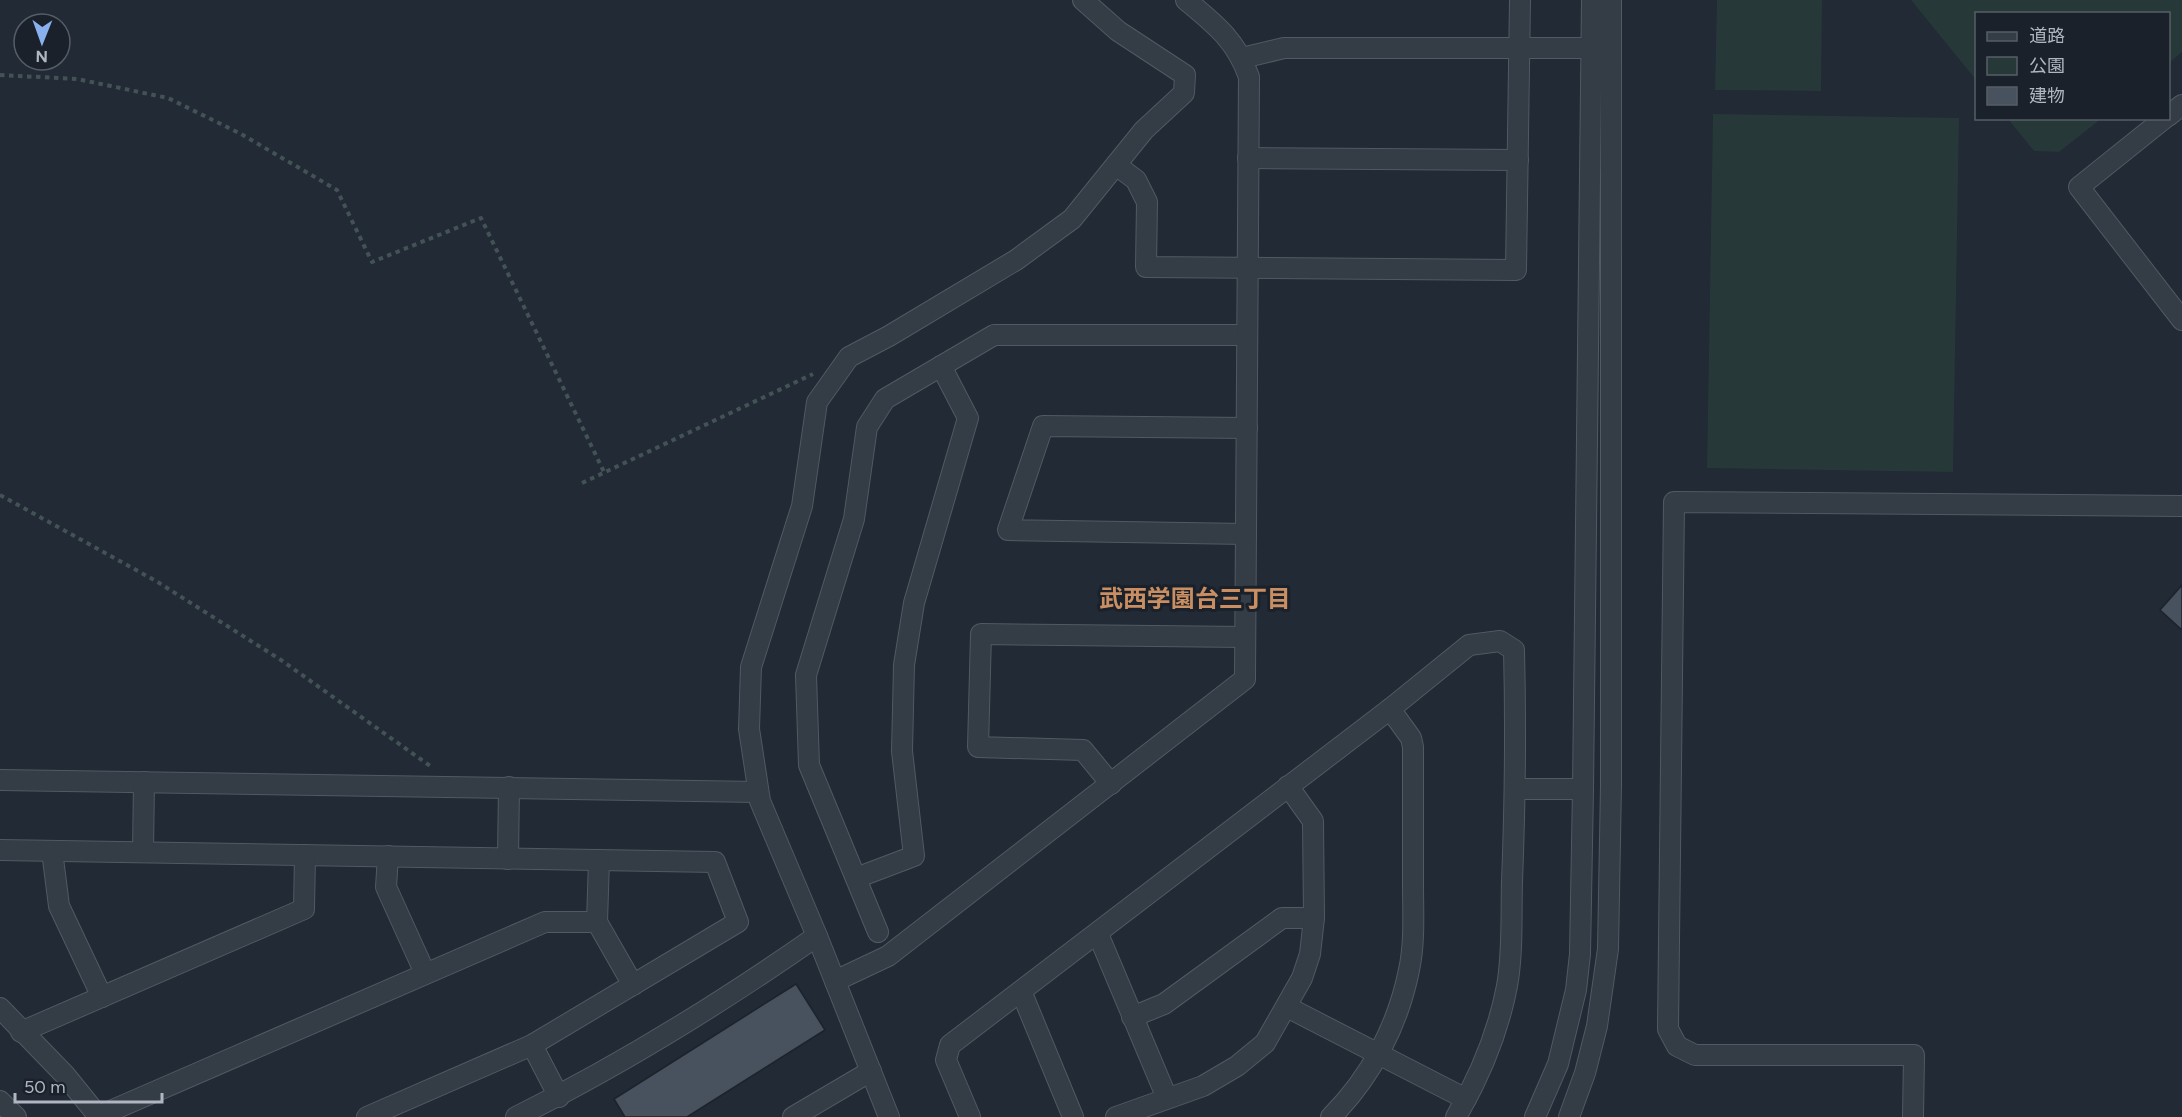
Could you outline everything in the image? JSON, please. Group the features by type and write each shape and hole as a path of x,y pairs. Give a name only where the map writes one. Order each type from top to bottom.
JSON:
{"street":[{"path":"889,1117 760,801 749,729 751,667 802,506 817,402 849,357 889,336 1016,260 1072,219 1144,130 1184,93 1185,75 1118,31 1083,0"},
{"path":"835,981 888,956 1245,680 1249,76 1233,42 1186,0"},
{"path":"1116,165 1136,180 1148,202 1146,267 1516,270 1520,0"},
{"path":"1535,1117 1558,1064 1576,990 1580,954 1584,789 1592,0"},
{"path":"1569,1117 1585,1073 1597,1026 1608,949 1611,785 1611,0"},
{"path":"1242,58 1284,48 1611,48"},
{"path":"2170,115 2182,105"},
{"path":"2163,120 2079,187 2182,320"},
{"path":"1248,158 1518,160"},
{"path":"878,932 808,765 806,675 854,519 867,427 885,399 994,334 1247,335"},
{"path":"856,878 914,856 902,751 904,665 914,603 968,418 941,366"},
{"path":"1246,534 1008,530 1043,426 1247,428"},
{"path":"1913,1117 1914,1055 1695,1055 1677,1046 1668,1029 1674,502 2182,506"},
{"path":"1111,784 1083,750 978,747 981,634 1245,637"},
{"path":"970,1117 946,1060 950,1045 1390,709 1469,645 1500,641 1514,650 1515,789 1507,986 1496,1028 1481,1070 1456,1117"},
{"path":"1331,1117 1347,1101 1379,1054 1390,1032 1409,970 1413,938 1413,747 1411,738 1390,709"},
{"path":"0,780 758,792"},
{"path":"143,852 144,782"},
{"path":"1116,1117 1203,1086 1237,1066 1264,1043 1287,1007 1302,978 1307,962 1314,918 1313,820 1288,786"},
{"path":"508,858 509,787"},
{"path":"1515,789 1584,789"},
{"path":"0,850 715,862 738,922 531,1045 367,1117"},
{"path":"52,851 58,906 102,997"},
{"path":"21,1032 304,909 304,855"},
{"path":"388,856 386,887 425,973"},
{"path":"599,860 597,922 633,985"},
{"path":"1132,1017 1164,1004 1282,918 1314,918"},
{"path":"0,1008 65,1075 99,1116 545,922 597,922"},
{"path":"1098,934 1167,1098"},
{"path":"516,1117 559,1096 748,984 817,936"},
{"path":"1021,991 1073,1117"},
{"path":"1287,1007 1466,1099"},
{"path":"531,1045 559,1096"},
{"path":"794,1117 871,1071"},
{"path":"0,1101 16,1117"}],"path":[{"path":"0,75 77,78 168,98 241,134 337,190 372,262 481,218 604,472"},
{"path":"582,483 817,372"},
{"path":"0,495 156,581 262,648 458,786"}],"green space":[{"path":"1717,0 1822,0 1821,91 1715,90"},
{"path":"1911,0 2182,0 2182,52 2170,62 2170,12 1975,12 1975,79"},
{"path":"1713,114 1959,118 1953,472 1707,468"},
{"path":"2009,120 2100,120 2059,152 2034,151"}],"building":[{"path":"2182,585 2182,630 2160,610"},
{"path":"796,984 825,1030 687,1117 625,1117 614,1099"}],"district":[{"name":"武西学園台三丁目","path":"1195,599"}]}
